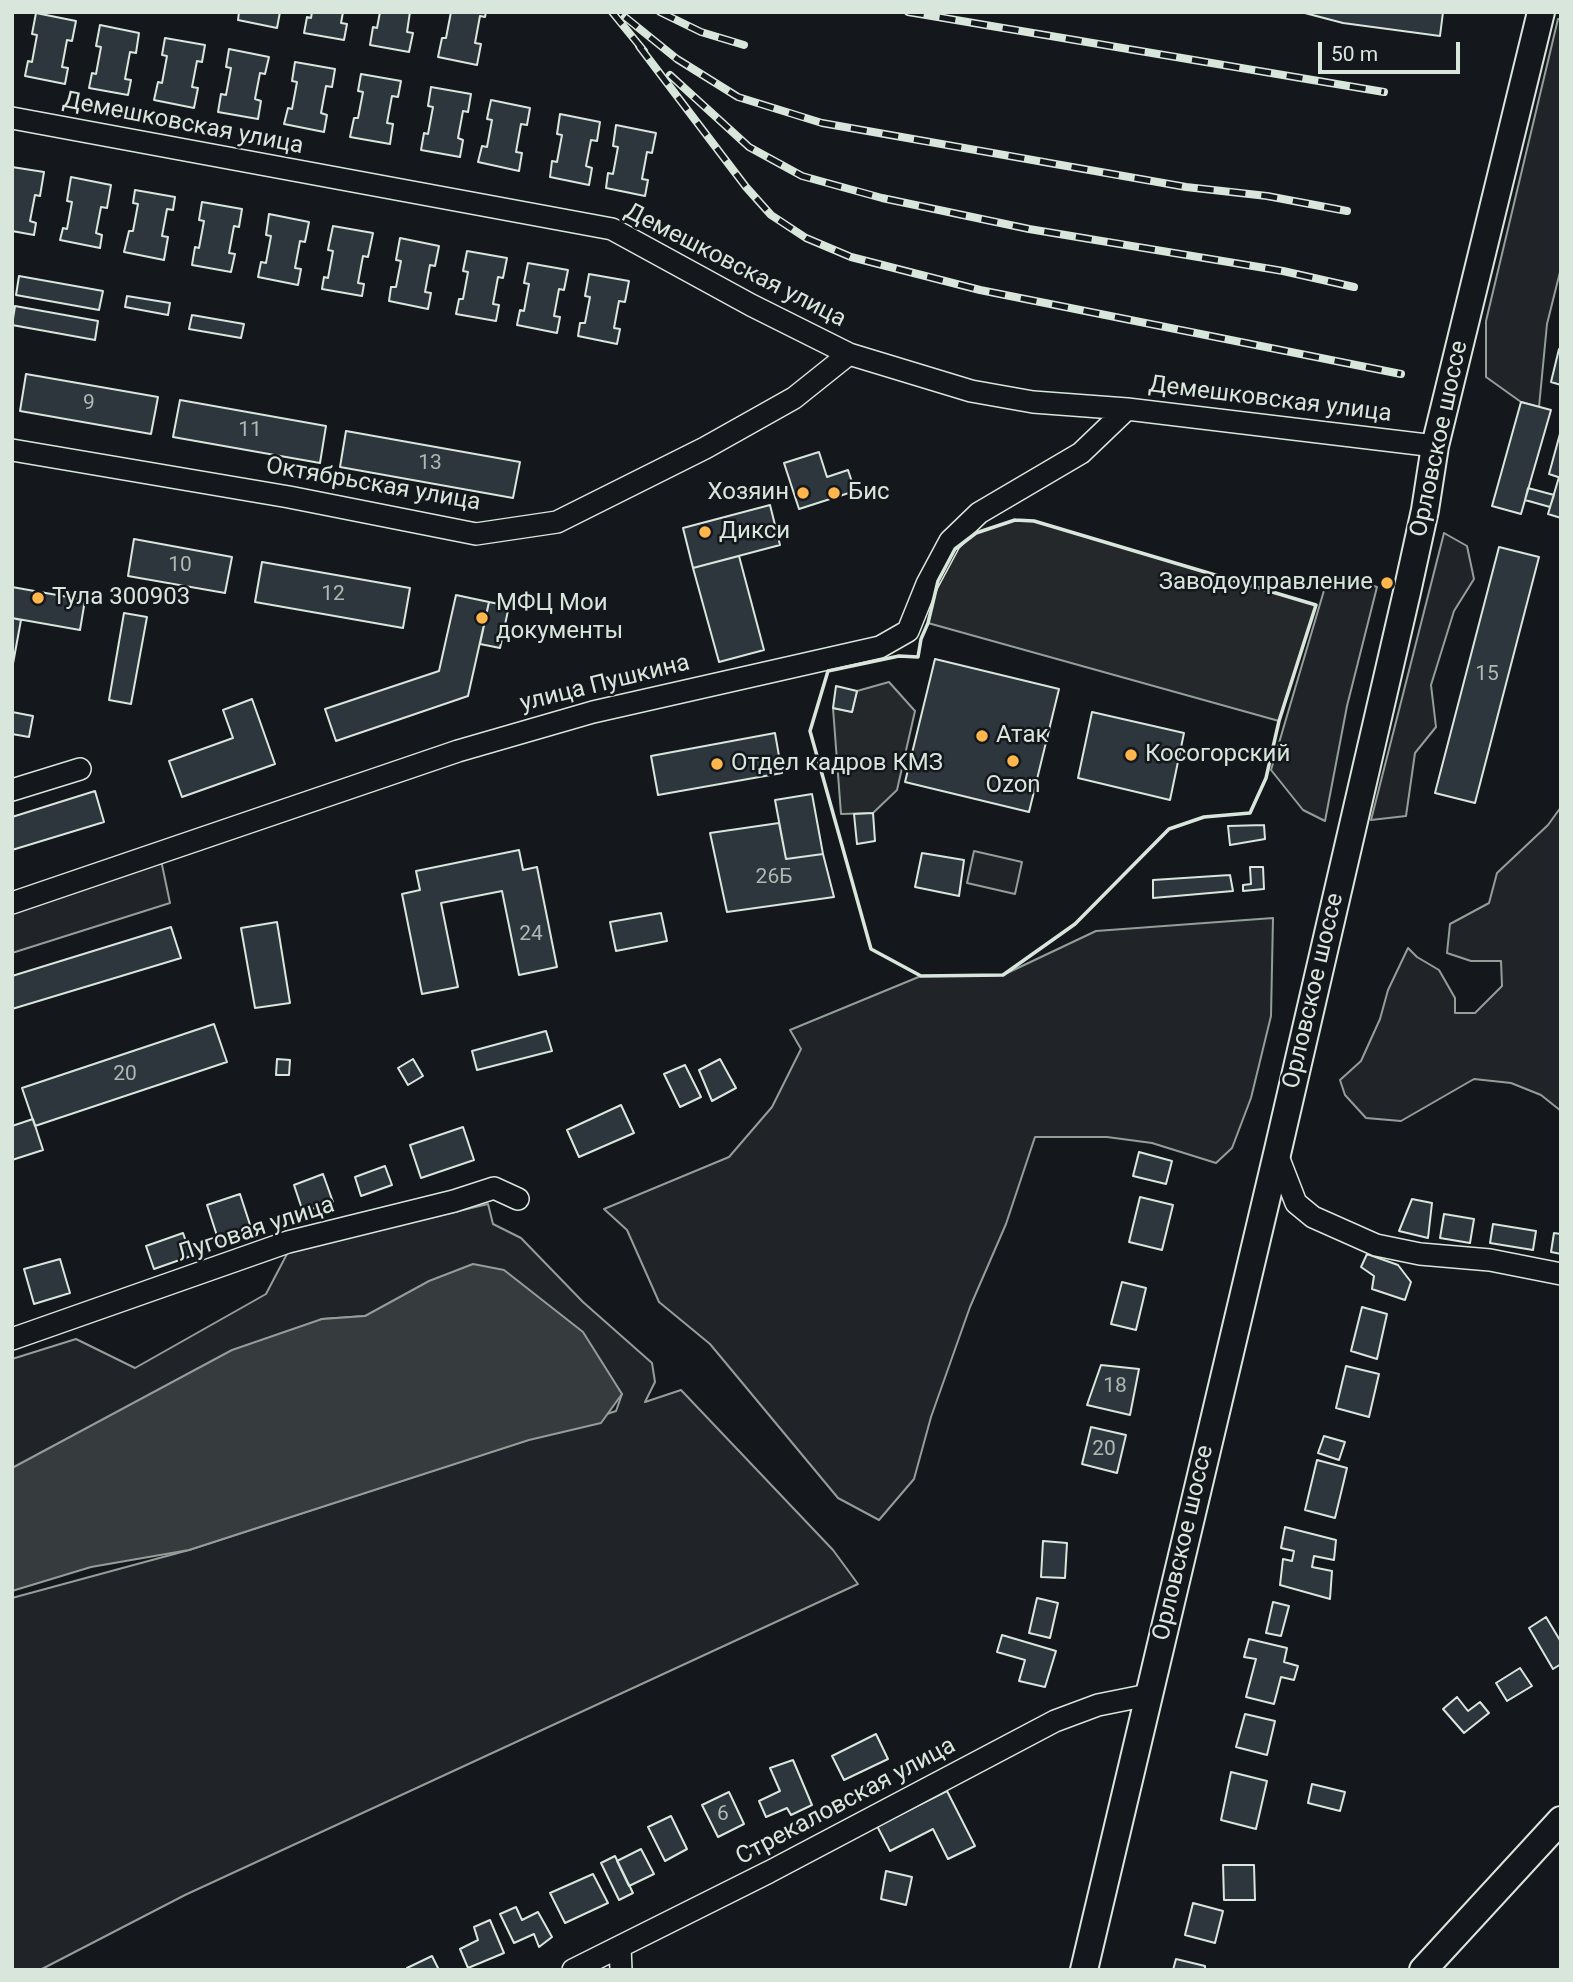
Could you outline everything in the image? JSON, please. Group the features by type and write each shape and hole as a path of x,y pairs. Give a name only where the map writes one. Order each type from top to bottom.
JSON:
{"main road":[{"name":"Орловское шоссе","path":"1084,1970 1277,1154 1414,558 1435,446 1541,12"},
{"path":"1424,1970 1561,1820"}],"street":[{"name":"Демешковская улица","path":"12,118 612,229 751,305 849,354 971,391 1033,402 1127,409 1435,446"},
{"name":"Октябрьская улица","path":"12,450 280,496 477,534 557,522 705,448 794,398 849,354"},
{"name":"улица Пушкина","path":"12,903 495,740 593,712 880,647 908,631 927,584 950,541 979,513 1081,453 1127,409"},
{"path":"12,790 80,769"},
{"path":"1277,1154 1296,1203 1313,1217 1376,1245 1420,1254 1490,1260 1561,1274"},
{"name":"Луговая улица","path":"12,1339 288,1242 454,1201 494,1188 518,1199"},
{"name":"Стрекаловская улица","path":"573,1970 769,1872 1055,1721 1098,1705 1147,1695"},
{"path":"620,1947 621,1970"}],"shaded area":[{"path":"1558,19 1561,19 1561,268 1547,324 1539,407 1521,402 1486,377 1486,321"},
{"path":"1015,520 1034,521 1316,605 1279,721 928,623 938,581 955,549 976,533"},
{"path":"1444,533 1467,546 1474,579 1454,611 1431,685 1436,727 1415,753 1406,816 1371,820"},
{"path":"1345,577 1377,587 1347,706 1325,821 1303,810 1271,770 1325,587"},
{"path":"889,682 915,711 897,790 873,813 841,814 833,708 852,712 857,691"},
{"path":"1561,807 1561,1111 1541,1095 1511,1083 1474,1079 1401,1121 1366,1118 1345,1095 1340,1080 1361,1061 1380,1019 1388,990 1408,948 1417,957 1439,970 1455,998 1455,1013 1475,1013 1502,986 1501,961 1471,961 1447,953 1450,924 1489,903 1497,873 1548,825"},
{"path":"974,851 1022,862 1015,894 967,883"},
{"path":"161,860 170,903 12,953 12,911"},
{"path":"1273,918 1271,1016 1251,1098 1232,1148 1216,1163 1152,1143 1107,1137 1035,1137 1006,1224 970,1307 931,1417 914,1479 879,1520 838,1498 710,1344 659,1302 627,1230 604,1209 729,1157 772,1107 801,1049 790,1030 921,976 1003,975 1096,931"},
{"path":"488,1204 493,1224 521,1238 583,1302 652,1363 655,1382 645,1402 681,1390 833,1550 858,1584 185,1895 40,1970 12,1970 12,1598 189,1550 616,1411 622,1394 365,1316 322,1319 12,1481 12,1359 76,1339 135,1368 266,1294 288,1252"},
{"path":"473,1264 504,1270 583,1332 622,1394 601,1423 529,1440 189,1550 91,1567 12,1591 12,1468 232,1350 322,1319 365,1316 429,1281"}],"building":[{"path":"239,12 280,12 277,28 238,20"},
{"path":"312,12 343,12 341,23 347,24 344,40 304,33 307,17 311,18"},
{"path":"380,12 410,12 407,32 413,33 409,52 370,45 373,27 377,28"},
{"path":"451,12 486,12 485,17 480,16 475,43 481,44 477,65 438,57 442,38 446,38"},
{"path":"1301,12 1443,12 1440,36 1343,23"},
{"path":"36,13 76,21 72,41 67,40 62,67 68,68 65,84 25,76 28,61 32,62 37,35 32,34"},
{"path":"100,25 139,33 136,53 130,52 125,79 131,80 128,95 89,88 92,73 96,74 101,47 96,46"},
{"path":"165,38 205,45 202,62 197,61 192,87 198,88 194,108 154,100 158,82 162,83 167,56 162,55"},
{"path":"229,49 269,57 265,74 260,73 255,99 261,101 258,119 218,112 221,94 226,95 231,68 226,67"},
{"path":"295,62 335,69 332,87 326,86 321,113 327,115 324,132 284,124 288,108 292,109 297,82 292,81"},
{"path":"361,74 401,81 398,97 392,96 387,123 393,124 390,144 350,137 354,118 358,118 363,92 358,91"},
{"path":"431,87 471,94 468,112 463,111 458,138 463,140 460,157 421,150 424,133 428,134 433,107 428,106"},
{"path":"491,100 530,108 527,125 521,124 516,152 522,153 519,171 478,162 482,146 487,147 492,120 487,119"},
{"path":"560,114 600,122 597,141 591,140 586,166 592,168 589,185 550,177 552,161 557,162 562,135 557,134"},
{"path":"616,125 656,133 652,153 647,152 642,179 648,180 645,196 606,188 608,173 613,174 618,147 613,146"},
{"path":"12,167 44,172 40,196 35,195 30,221 36,223 34,235 12,231"},
{"path":"71,177 111,185 107,208 101,207 96,233 102,235 100,248 60,240 63,228 67,229 72,202 67,201"},
{"path":"135,190 175,197 173,210 167,209 162,236 168,237 164,260 124,252 129,231 133,231 138,204 133,203"},
{"path":"202,202 242,209 239,227 234,226 229,253 235,254 231,272 192,265 195,247 199,248 204,221 199,220"},
{"path":"269,214 309,222 305,242 300,241 295,268 301,269 298,285 258,277 261,262 266,263 271,236 266,235"},
{"path":"333,226 373,233 368,257 363,256 358,283 364,284 362,296 322,289 324,277 328,278 333,251 328,250"},
{"path":"400,238 439,246 435,266 430,265 425,292 431,293 428,309 389,301 391,287 396,287 401,261 396,260"},
{"path":"467,251 507,258 503,278 498,277 493,304 499,305 496,321 456,314 459,299 463,299 468,272 463,271"},
{"path":"528,263 568,270 564,290 559,289 554,316 560,317 557,333 517,325 520,310 524,311 529,284 524,283"},
{"path":"589,274 629,281 625,302 619,301 614,328 620,329 617,344 578,336 580,323 585,323 590,297 585,296"},
{"path":"19,276 103,291 99,310 16,295"},
{"path":"127,296 170,303 168,315 125,307"},
{"path":"15,306 98,321 95,340 12,325"},
{"path":"192,315 244,324 241,338 189,329"},
{"path":"1559,349 1561,350 1561,385 1551,382"},
{"path":"26,374 158,397 151,434 20,411"},
{"path":"180,400 326,426 320,463 173,437"},
{"path":"1521,402 1551,410 1521,514 1492,506"},
{"path":"1561,430 1561,478 1549,474"},
{"path":"346,431 520,462 513,498 340,467"},
{"path":"819,452 827,477 848,470 855,491 799,509 784,463"},
{"path":"1559,477 1561,478 1561,518 1548,514"},
{"path":"1528,488 1554,495 1550,507 1525,500"},
{"path":"770,505 780,545 693,568 683,528"},
{"path":"134,539 232,557 225,593 128,576"},
{"path":"1499,547 1539,557 1475,803 1435,793"},
{"path":"739,556 764,650 719,662 693,568"},
{"path":"262,562 410,588 403,628 255,602"},
{"path":"12,587 85,600 80,630 12,618"},
{"path":"456,595 489,602 468,696 336,741 325,709 439,671"},
{"path":"489,602 509,606 500,648 480,644"},
{"path":"124,613 147,617 131,704 109,700"},
{"path":"12,618 21,620 12,669"},
{"name":"Атак","path":"935,659 1059,689 1029,812 905,782"},
{"path":"836,686 857,691 852,712 833,708"},
{"path":"252,699 275,764 182,797 169,761 233,738 223,710"},
{"path":"12,712 33,716 29,737 12,734"},
{"name":"Косогорский","path":"1092,712 1184,733 1170,800 1078,778"},
{"name":"Отдел кадров КМЗ","path":"775,733 782,773 658,795 651,756"},
{"path":"95,791 104,822 12,850 12,817"},
{"path":"812,794 823,854 786,859 775,800"},
{"path":"873,813 875,841 857,844 854,814"},
{"path":"779,823 786,859 823,854 834,897 727,912 710,833"},
{"path":"1264,825 1265,839 1230,845 1228,826"},
{"path":"519,850 523,870 537,867 557,967 519,975 502,891 441,903 458,987 422,994 402,894 420,890 416,871"},
{"path":"922,853 964,860 959,896 915,887"},
{"path":"1250,867 1263,867 1264,889 1243,891 1243,885 1251,884"},
{"path":"1230,875 1233,891 1153,898 1153,880"},
{"path":"661,913 667,941 616,951 610,922"},
{"path":"277,922 290,1003 255,1008 241,928"},
{"path":"171,927 181,958 12,1009 12,976"},
{"path":"214,1024 227,1062 35,1126 22,1088"},
{"path":"546,1031 552,1051 477,1070 472,1051"},
{"path":"277,1059 290,1060 289,1075 276,1075"},
{"path":"413,1059 423,1076 408,1085 398,1068"},
{"path":"720,1059 736,1088 712,1101 699,1070"},
{"path":"685,1065 701,1097 680,1107 664,1074"},
{"path":"621,1105 634,1133 579,1157 567,1130"},
{"path":"33,1119 43,1150 12,1160 12,1126"},
{"path":"463,1127 474,1160 421,1178 410,1145"},
{"path":"1139,1152 1172,1161 1166,1184 1133,1176"},
{"path":"385,1166 392,1185 361,1196 355,1177"},
{"path":"323,1174 333,1202 303,1212 294,1185"},
{"path":"240,1194 253,1234 220,1245 207,1205"},
{"path":"1140,1197 1173,1205 1162,1250 1129,1242"},
{"path":"1412,1199 1432,1203 1428,1238 1399,1231"},
{"path":"1444,1214 1474,1219 1470,1243 1440,1238"},
{"path":"1493,1224 1536,1231 1533,1250 1490,1243"},
{"path":"183,1233 191,1256 154,1269 146,1246"},
{"path":"1554,1233 1561,1234 1561,1254 1551,1252"},
{"path":"1367,1254 1398,1265 1411,1282 1405,1300 1372,1289 1374,1276 1361,1267"},
{"path":"60,1259 70,1293 34,1304 24,1269"},
{"path":"1122,1282 1146,1288 1136,1330 1111,1324"},
{"path":"1362,1307 1387,1314 1377,1359 1351,1351"},
{"path":"1101,1365 1139,1369 1130,1415 1087,1405"},
{"path":"1346,1366 1379,1374 1369,1417 1336,1408"},
{"path":"1091,1427 1126,1435 1117,1473 1082,1464"},
{"path":"1324,1436 1345,1442 1339,1460 1318,1453"},
{"path":"1317,1460 1347,1468 1335,1518 1305,1510"},
{"path":"1285,1527 1336,1540 1334,1560 1314,1556 1312,1567 1332,1571 1330,1599 1280,1585 1283,1559 1292,1561 1294,1551 1281,1548"},
{"path":"1043,1541 1067,1543 1065,1578 1041,1577"},
{"path":"1037,1598 1058,1603 1050,1638 1029,1633"},
{"path":"1273,1602 1289,1606 1281,1636 1266,1633"},
{"path":"1546,1617 1561,1642 1561,1664 1553,1669 1529,1628"},
{"path":"1002,1635 1056,1651 1045,1687 1019,1681 1025,1660 997,1652"},
{"path":"1249,1639 1287,1648 1284,1662 1298,1666 1294,1680 1281,1677 1274,1704 1246,1697 1256,1659 1244,1657"},
{"path":"1520,1668 1532,1686 1507,1701 1496,1683"},
{"path":"1457,1697 1468,1711 1480,1702 1489,1713 1464,1733 1443,1709"},
{"path":"1245,1714 1275,1721 1267,1755 1236,1747"},
{"path":"876,1734 888,1759 844,1780 832,1756"},
{"path":"793,1760 812,1805 791,1815 787,1808 766,1817 759,1801 780,1791 770,1768"},
{"path":"1231,1772 1267,1781 1256,1829 1221,1820"},
{"path":"1312,1784 1345,1792 1340,1811 1308,1803"},
{"path":"947,1791 975,1846 948,1859 933,1829 890,1851 877,1826"},
{"path":"729,1792 744,1824 718,1837 702,1805"},
{"path":"671,1816 687,1849 665,1861 648,1827"},
{"path":"641,1849 654,1874 629,1886 617,1861"},
{"path":"615,1856 633,1893 619,1900 601,1863"},
{"path":"1223,1865 1254,1865 1255,1900 1224,1900"},
{"path":"886,1871 912,1877 906,1905 881,1899"},
{"path":"593,1874 608,1903 565,1923 550,1893"},
{"path":"1193,1903 1223,1911 1215,1943 1185,1935"},
{"path":"516,1907 522,1920 538,1912 552,1937 539,1947 534,1934 514,1943 500,1914"},
{"path":"490,1920 504,1953 468,1968 460,1949 478,1940 474,1927"},
{"path":"432,1956 439,1970 408,1970 407,1968"},
{"path":"1176,1959 1205,1966 1205,1970 1173,1970"}],"railway":[{"path":"612,12 644,51"},
{"path":"660,12 701,32 744,45"},
{"path":"908,12 1384,92"},
{"path":"625,17 677,59 738,97 822,123 1186,187 1267,196 1347,211"},
{"path":"639,46 746,187 771,215 806,238 851,257 980,290 1401,374"},
{"path":"670,75 749,147 802,176 882,198 1029,229 1283,271 1354,287"}],"wall":[{"path":"1015,520 1034,521 1316,605 1279,721 1266,778 1250,813 1204,817 1169,829 1075,924 1003,975 921,976 871,949 810,731 828,671 899,656 918,657 938,581 955,549 976,533 1015,520"}],"place":[{"name":"Хозяин","path":"803,493"},
{"name":"Бис","path":"834,493"},
{"name":"Дикси","path":"705,532"},
{"name":"Заводоуправление","path":"1387,583"},
{"name":"Тула 300903","path":"38,598"},
{"name":"МФЦ Мои документы","path":"482,618"},
{"name":"Атак","path":"982,736"},
{"name":"Косогорский","path":"1131,755"},
{"name":"Ozon","path":"1013,761"},
{"name":"Отдел кадров КМЗ","path":"717,764"}]}
